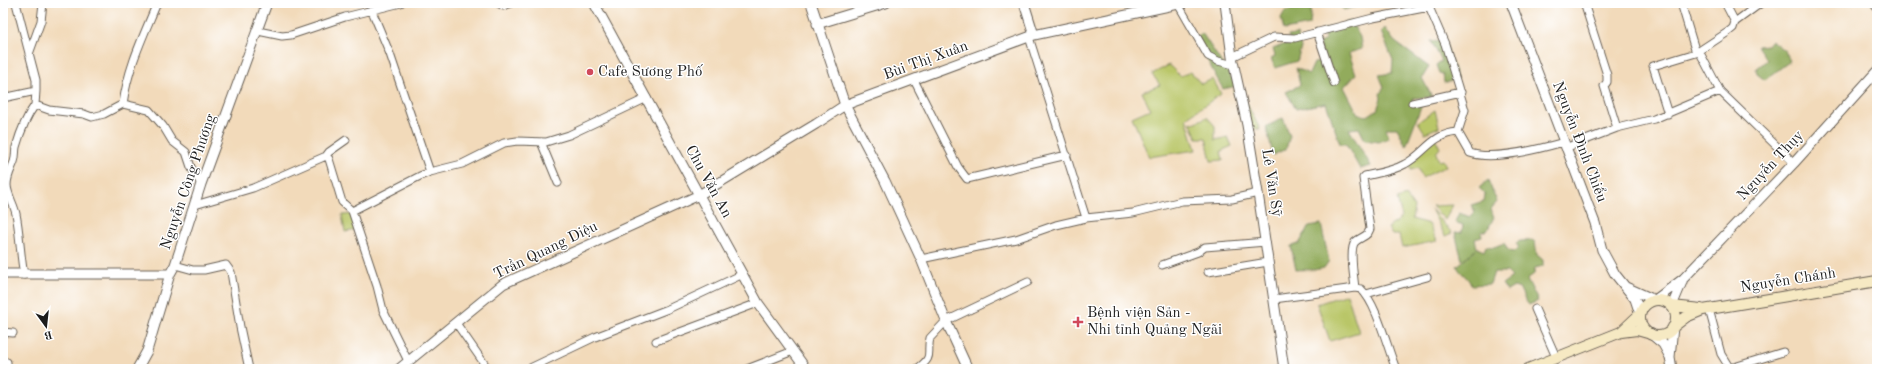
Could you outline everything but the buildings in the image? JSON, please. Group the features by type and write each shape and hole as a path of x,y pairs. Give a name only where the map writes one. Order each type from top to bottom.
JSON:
{"main road":[{"name":"Nguyễn Chánh","path":"1706,309 1877,281"},
{"path":"1621,332 1640,314 1645,305 1655,300 1661,300 1672,306 1706,309"},
{"path":"1672,306 1675,316 1672,327"},
{"path":"1528,369 1621,332 1636,330 1651,334 1663,334 1686,317 1706,309"},
{"path":"1640,314 1642,326 1651,334"}],"street":[{"path":"16,3 36,80 35,105 30,112 21,133 16,148 15,160 9,172 7,183 7,190 13,202 16,214 24,274"},
{"path":"29,54 41,21 43,3"},
{"path":"123,104 126,81 130,69 157,3"},
{"name":"Nguyễn Công Phương","path":"137,369 147,352 170,274 175,266 201,184 267,3"},
{"path":"258,31 282,36 291,35 345,17 402,3"},
{"path":"498,3 503,6 512,3"},
{"name":"Chu Văn An","path":"594,3 744,274 758,303 806,369"},
{"path":"811,3 845,105 885,181 921,259 946,321 968,369"},
{"path":"817,24 886,3"},
{"path":"1024,3 1032,36 1086,218"},
{"name":"Lê Văn Sỹ","path":"1225,3 1233,61 1247,125 1266,242 1284,369"},
{"name":"Nguyễn Đình Chiểu","path":"1511,3 1595,223 1602,250 1615,274 1634,299 1640,314"},
{"path":"1584,3 1607,76 1607,82 1604,86 1617,128"},
{"path":"1681,3 1698,52 1720,91 1794,163"},
{"path":"1725,3 1735,22"},
{"path":"1668,114 1653,66 1698,52 1728,32 1735,22 1761,3"},
{"path":"1873,3 1877,8"},
{"path":"1180,4 1208,56 1218,61 1233,61 1268,38 1295,38 1423,5 1430,7 1432,9 1465,110 1458,132 1470,154 1481,156 1516,154 1565,145 1617,128 1668,114 1720,91"},
{"name":"Bùi Thị Xuân","path":"699,195 845,105 1032,36 1157,6 1180,4"},
{"path":"372,11 390,54 430,172"},
{"path":"1317,32 1334,84"},
{"name":"Nguyễn Thụy","path":"1683,279 1794,163 1877,71"},
{"path":"914,80 958,167 967,178 1067,155"},
{"path":"3,98 36,91"},
{"path":"1412,103 1460,92"},
{"path":"352,210 430,172 462,164 504,143 517,141 546,142 569,135 647,98"},
{"path":"35,105 49,110 84,114 92,117 104,114 123,104 149,110 163,126 172,141 186,152 191,167 201,184"},
{"path":"1355,288 1352,252 1353,246 1355,242 1370,230 1362,178 1405,165 1435,140 1458,132"},
{"path":"195,205 253,188 326,156 329,152 346,140"},
{"path":"540,142 558,183"},
{"path":"326,156 329,159 342,202 352,210 377,286 383,310 408,361"},
{"path":"921,259 1016,239 1056,225 1086,218 1133,213 1182,201 1232,199 1258,193"},
{"name":"Trần Quang Diệu","path":"400,369 503,284 699,195"},
{"path":"1162,265 1198,252 1205,247 1266,242"},
{"path":"1208,272 1268,262"},
{"path":"175,266 193,270 204,270 226,265 231,272 249,369"},
{"path":"3,274 170,274"},
{"path":"528,369 595,337 668,309 744,274"},
{"path":"1366,294 1427,277"},
{"path":"1626,287 1655,300 1683,279"},
{"path":"1672,306 1683,279"},
{"path":"917,369 924,364 930,354 930,338 946,321 1028,282"},
{"path":"1274,299 1355,288 1361,289 1366,294 1375,310 1396,369"},
{"path":"656,341 714,321 758,303"},
{"path":"1535,308 1556,357"},
{"path":"1706,309 1721,354 1729,367 1734,367 1783,352"},
{"path":"456,323 488,369"},
{"path":"1672,327 1670,357 1672,369"},
{"path":"3,332 13,333"},
{"path":"1651,334 1662,344 1670,357"},
{"path":"747,369 793,351"},
{"path":"3,362 7,362 7,369"}],"green space":[{"path":"1336,3 1371,3 1344,10"},
{"path":"1312,4 1310,25 1284,30 1281,18 1285,11"},
{"path":"1351,21 1360,37 1362,49 1349,53 1356,74 1344,87 1358,114 1367,116 1377,110 1381,98 1380,94 1384,87 1379,75 1392,73 1393,60 1381,32 1385,28 1394,41 1429,67 1422,78 1432,97 1413,98 1413,104 1422,104 1406,146 1397,128 1386,128 1389,138 1379,142 1365,140 1359,128 1349,129 1371,166 1360,169 1346,144 1340,144 1326,103 1296,109 1286,92 1300,85 1296,68 1309,74 1314,63 1323,61 1319,43 1326,40 1321,30"},
{"path":"1202,33 1237,86 1223,89 1195,38"},
{"path":"1297,35 1301,48 1297,61 1275,68 1271,58 1275,56 1273,49 1290,42 1288,36"},
{"path":"1771,40 1785,51 1790,61 1765,80 1757,74 1756,69 1767,60 1757,46 1767,45"},
{"path":"1431,41 1445,41 1457,79 1444,83 1443,74 1439,73 1436,65 1442,61"},
{"path":"1169,65 1180,76 1191,72 1201,84 1213,79 1221,94 1186,118 1196,150 1149,157 1132,117 1150,109 1142,92 1160,85 1152,74"},
{"path":"1239,89 1260,129 1246,128 1244,115 1233,91"},
{"path":"1435,110 1439,127 1425,133 1418,122"},
{"path":"1207,117 1215,126 1215,140 1228,137 1232,146 1221,151 1223,160 1211,161 1206,138 1197,138 1190,122 1194,123"},
{"path":"1283,118 1290,136 1286,149 1273,155 1266,127"},
{"path":"1435,138 1440,148 1436,153 1439,161 1443,160 1446,166 1422,178 1418,168 1411,170 1408,162"},
{"path":"1488,180 1497,202 1490,210 1494,217 1487,231 1481,232 1482,237 1475,239 1477,248 1484,251 1486,246 1494,247 1504,243 1507,249 1512,252 1519,248 1516,243 1518,242 1532,240 1535,242 1537,255 1543,260 1543,266 1535,268 1534,274 1527,279 1538,301 1529,305 1520,289 1514,287 1507,291 1502,284 1512,277 1507,272 1494,272 1490,284 1471,285 1457,266 1476,250 1462,260 1455,233 1462,232 1463,225 1455,222 1459,213 1470,217 1475,212 1471,205 1484,201 1485,194 1479,188"},
{"path":"1406,196 1414,207 1412,219 1429,224 1437,241 1402,248 1399,235 1392,235 1388,228 1402,217 1397,199"},
{"path":"1453,205 1445,220 1432,206"},
{"path":"1431,209 1452,233 1445,236"},
{"path":"356,214 357,230 345,232 342,215"},
{"path":"1321,224 1329,261 1324,268 1313,270 1296,270 1291,246 1299,244 1309,226"},
{"path":"1347,294 1359,332 1330,341 1317,304"}],"place":[{"name":"Cafe Sương Phố","path":"590,72"},
{"name":"Bệnh viện Sản - Nhi tỉnh Quảng Ngãi","path":"1078,322"}]}
